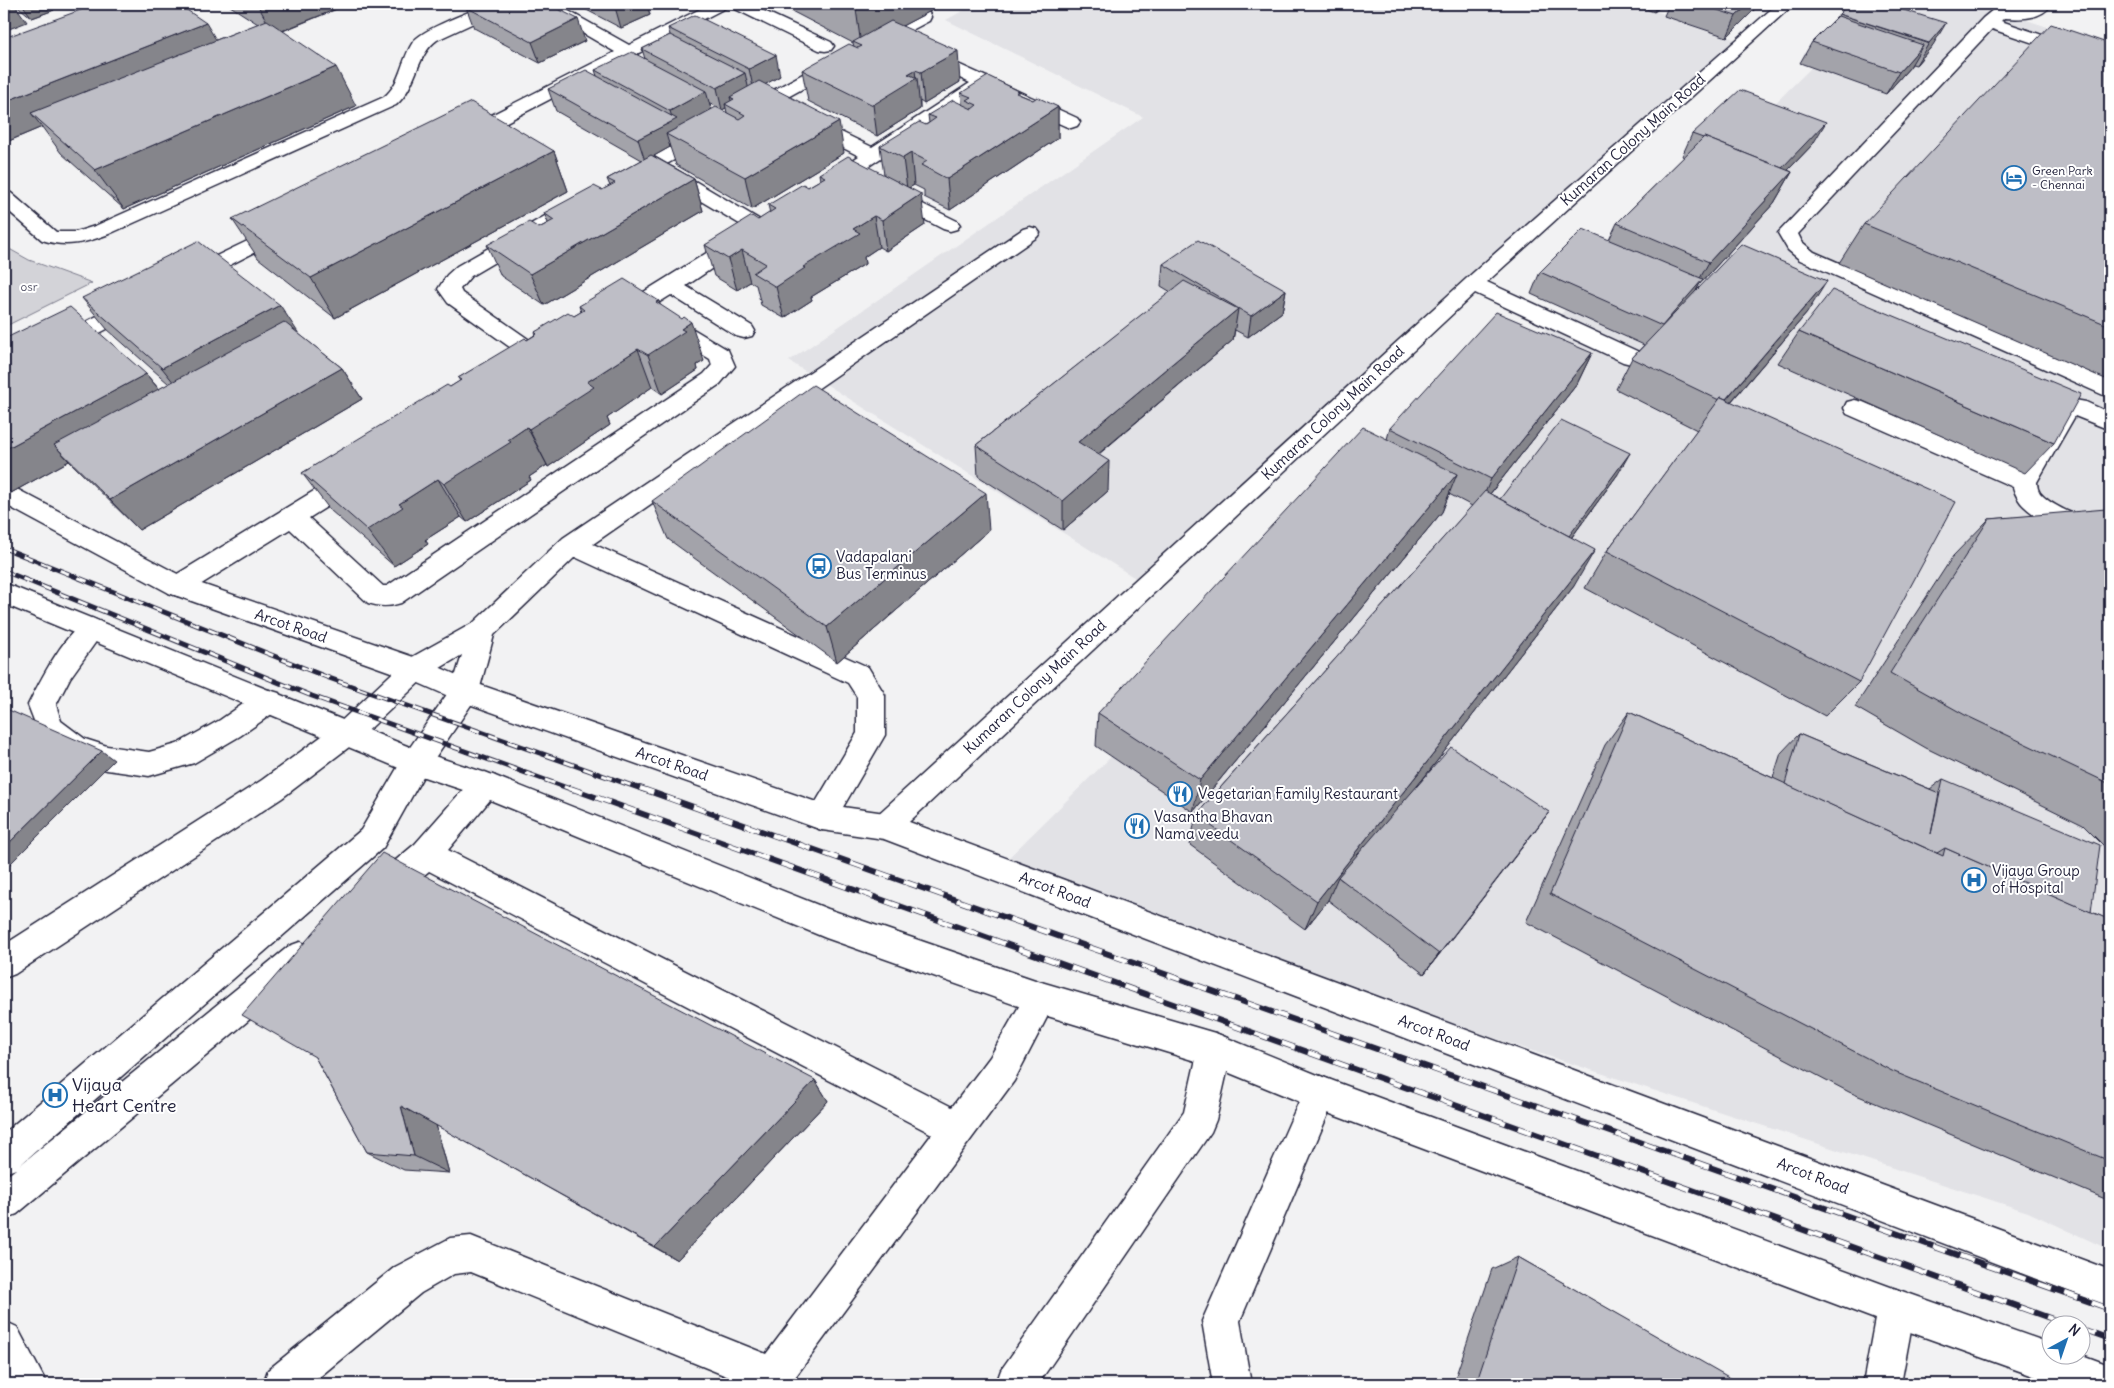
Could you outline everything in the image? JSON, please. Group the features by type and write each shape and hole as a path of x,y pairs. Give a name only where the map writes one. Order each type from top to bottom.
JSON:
{"street":[{"path":"4,197 49,236 58,240 75,240 102,230 390,101 396,96 407,78 420,44 431,36 502,4"},
{"path":"544,4 628,52"},
{"path":"452,142 722,4"},
{"path":"736,4 824,46"},
{"name":"Kumaran Colony Main Road","path":"885,826 1473,284 1786,4"},
{"path":"2044,4 2040,9 2026,14 2000,13 1989,22 1788,233 1791,242 1807,256 2110,390"},
{"path":"610,188 765,101 923,17"},
{"path":"1989,22 2110,64"},
{"path":"888,36 983,83 1071,122"},
{"path":"861,179 872,155 983,83"},
{"path":"765,101 872,155"},
{"path":"603,325 671,286 768,223 652,164"},
{"path":"815,192 861,179 950,225"},
{"path":"543,360 456,298 449,289 454,280 464,271 594,197"},
{"path":"171,287 303,219"},
{"path":"4,963 272,789 347,733 415,669 482,630 572,545 1030,234"},
{"path":"1473,284 1631,357"},
{"path":"671,286 744,331"},
{"path":"4,373 153,296"},
{"path":"292,517 376,596 392,596 712,380 724,366 720,355 638,306"},
{"path":"2110,422 2078,408 2069,407 2025,482 2025,489 2028,495 2040,507 2110,538"},
{"path":"1855,408 2025,482"},
{"path":"178,586 367,470"},
{"name":"Arcot Road","path":"4,493 178,586 415,669 465,691 822,817 885,826 2110,1289"},
{"path":"572,545 858,675 871,695 871,735 822,817"},
{"path":"4,593 416,762 485,785 826,923 1042,998 1215,1050 1320,1093 1896,1308 2103,1383"},
{"path":"92,629 60,670 42,705 50,728 76,748 107,758 149,764 184,754 230,728 270,701"},
{"path":"4,1156 372,838 416,762 465,691 482,630"},
{"path":"357,911 426,854 485,785"},
{"path":"426,854 959,1129"},
{"path":"4,1201 326,936"},
{"path":"282,1384 339,1335 408,1280 450,1256 471,1254 770,1380 1002,1069 1042,998"},
{"path":"1015,1384 1199,1120 1215,1050"},
{"path":"1232,1384 1221,1321 1320,1093"},
{"path":"1882,1384 1896,1308"},
{"path":"4,1340 28,1384"}],"shaded area":[{"path":"975,4 1636,4 1742,42 1140,581 789,361 1143,117 946,20"},
{"path":"1876,4 1979,4 2110,48 2110,1250 2028,1212 991,875"}],"green space":[{"name":"osr","path":"4,246 29,260 92,283 4,327"}],"building":[{"path":"97,4 178,4 206,23 4,102 4,38"},
{"path":"473,4 548,4 578,19 532,42 466,7"},
{"path":"608,4 622,4 615,7"},
{"path":"846,4 866,4 856,9"},
{"path":"1699,4 1749,4 1736,16"},
{"path":"1849,4 1884,4 1946,23 1929,43 1839,14"},
{"path":"695,15 776,55 749,69 668,28"},
{"path":"1838,16 1923,45 1899,72 1812,42"},
{"path":"267,20 336,67 95,170 31,113"},
{"path":"891,21 958,51 921,72 915,70 908,74 917,78 873,105 802,70 849,44 858,48 862,46 853,42"},
{"name":"Green Park - Chennai","path":"2051,24 2110,44 2110,326 1864,224"},
{"path":"670,35 745,73 717,88 642,49"},
{"path":"632,52 706,91 670,111 595,70"},
{"path":"586,70 677,119 638,139 548,89"},
{"path":"988,76 1019,91 1016,93 1033,100 1037,97 1058,107 947,179 921,165 927,161 911,153 903,158 880,146 919,122 926,125 936,118 928,115 953,100 972,109 977,105 966,100 971,97 961,93"},
{"path":"759,81 839,122 745,177 666,134 716,107 739,119 745,115 725,104 734,99 730,97"},
{"path":"1740,90 1826,122 1782,168 1692,134"},
{"path":"471,102 554,151 311,278 232,219"},
{"path":"1704,137 1792,172 1709,262 1617,223"},
{"path":"651,155 694,179 530,274 487,245 529,222 539,228 554,220 544,213 594,186 602,190 615,183 607,179"},
{"path":"848,156 921,194 882,220 874,216 853,229 860,233 803,267 805,268 776,287 753,273 766,264 742,250 728,259 705,245 752,216 758,220 775,209 768,205 803,184 808,187 825,177 819,174"},
{"path":"1583,229 1703,279 1662,326 1540,272"},
{"path":"1198,240 1286,290 1251,316 1163,264"},
{"path":"198,241 280,305 162,368 82,298"},
{"path":"1741,244 1827,281 1726,399 1721,397 1719,400 1632,358"},
{"path":"624,279 659,301 656,302 682,319 684,317 691,322 681,329 685,331 648,355 638,349 587,382 594,387 529,429 527,427 508,440 511,442 444,484 438,479 399,504 403,507 367,530 302,473 447,385 450,387 461,380 458,378 525,338 527,340 537,334 535,332 568,312 574,316 584,310 579,306"},
{"path":"1184,281 1238,309 1078,442 1109,461 1063,501 976,445"},
{"path":"1832,290 2081,394 2054,443 1799,332"},
{"path":"70,307 146,374 4,450 4,339"},
{"path":"1496,312 1592,353 1491,479 1390,428"},
{"path":"284,322 342,368 110,500 54,445"},
{"path":"813,385 986,493 827,627 652,501"},
{"path":"1721,397 1956,502 1859,682 1607,551"},
{"path":"1561,420 1630,453 1569,536 1500,499"},
{"path":"1363,427 1457,474 1200,780 1098,713"},
{"path":"1485,491 1595,550 1317,901 1196,815"},
{"path":"2106,509 2110,511 2110,784 1965,715 1890,673 1989,519"},
{"path":"4,708 102,751 4,848"},
{"path":"1629,712 1943,856 1945,848 2110,920 2110,1161 1892,1071 1550,894"},
{"path":"1799,734 1939,793 1931,834 1943,779 2100,845 2091,912 1945,848 1937,853 1785,784"},
{"path":"1451,747 1549,812 1439,954 1338,877"},
{"path":"382,853 815,1080 655,1247 401,1106 414,1156 367,1152 315,1057 242,1015"},
{"path":"1518,1257 1739,1383 1739,1384 1476,1384"}],"railway":[{"path":"4,548 329,678 644,790"},
{"path":"4,571 312,696 573,790"},
{"path":"570,788 2044,1316"},
{"path":"640,788 2110,1309"},
{"path":"2092,1333 2110,1339"}],"place":[{"name":"Green Park - Chennai","path":"2014,178"},
{"name":"Vadapalani Bus Terminus","path":"819,566"},
{"name":"Vegetarian Family Restaurant","path":"1180,794"},
{"name":"Vasantha Bhavan Nama veedu","path":"1137,826"},
{"name":"Vijaya Group of Hospital","path":"1974,880"},
{"name":"Vijaya Heart Centre","path":"55,1095"}]}
